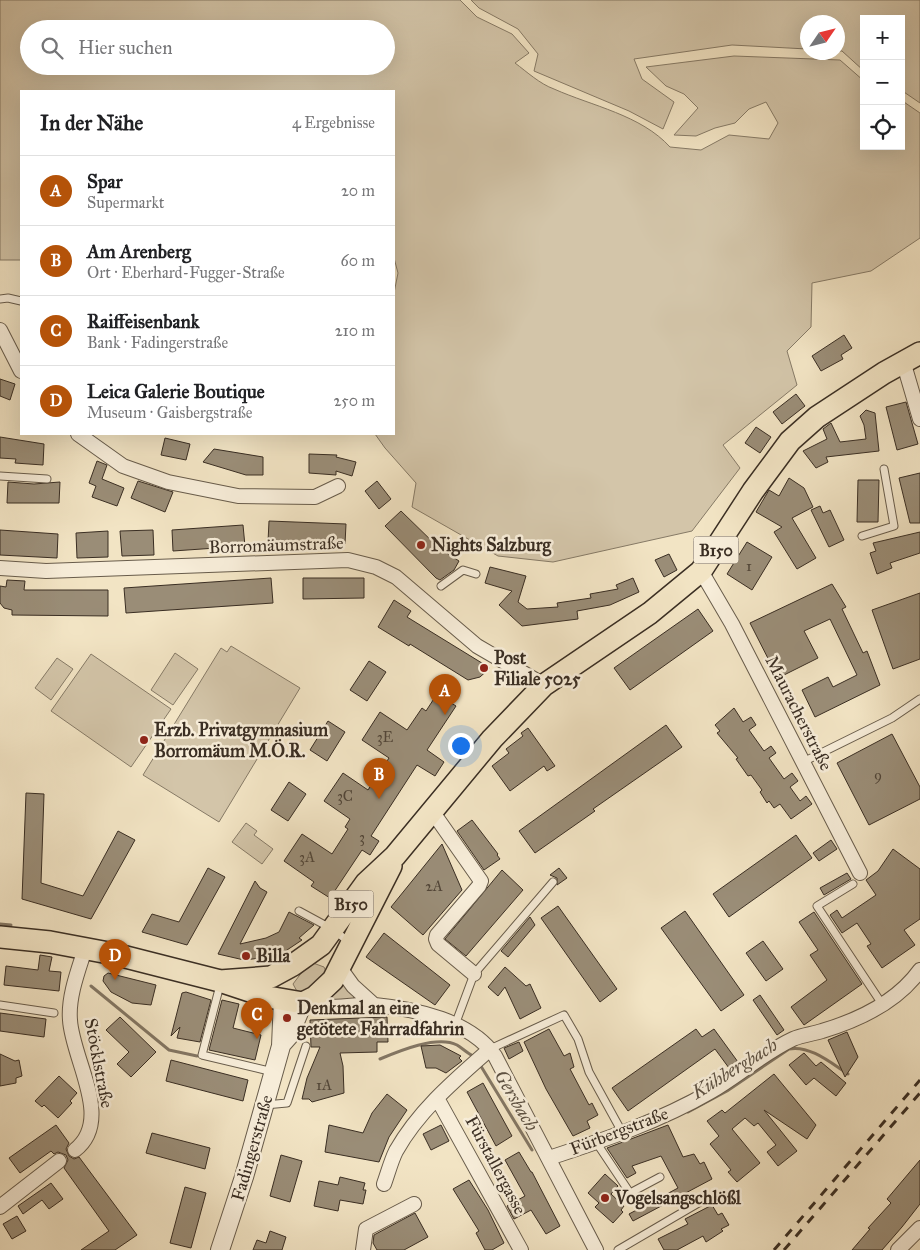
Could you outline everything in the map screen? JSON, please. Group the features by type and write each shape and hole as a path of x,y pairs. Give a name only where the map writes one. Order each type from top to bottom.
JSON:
{"main road":[{"name":"B150","path":"0,937 50,942 85,949 220,981 238,988 293,1001 315,997 325,988 340,968 342,937 366,882 395,856 492,739 544,685 650,613 701,571 753,491 790,441 817,417 912,357"},
{"name":"B150","path":"220,981 271,977 317,954 342,937 369,907 386,878 395,856"},
{"path":"293,1001 292,979 317,954 340,968"}],"street":[{"path":"0,330 20,369"},
{"path":"912,357 920,419"},
{"path":"79,435 123,466 168,482 238,496 315,497 338,486"},
{"name":"Borromäumstraße","path":"0,568 46,571 348,560 376,567 396,577 477,646 544,685"},
{"name":"Mauracherstraße","path":"701,571 732,624 803,762 856,879"},
{"path":"432,810 481,881 436,939 438,944 474,974"},
{"name":"Stöcklstraße","path":"75,1150 84,1143 90,1128 90,1098 70,1020 74,984 85,949"},
{"path":"340,968 353,986 374,1005"},
{"name":"Fürbergstraße","path":"549,1158 662,1116 709,1092 793,1040 847,1023 882,1004 912,982 920,970"},
{"path":"293,1001 320,1007 374,1005 437,1017 474,1033 490,1048 596,1250"},
{"name":"Fadingerstraße","path":"220,1250 265,1105 293,1001"},
{"path":"384,1184 395,1153 437,1098 490,1048"},
{"name":"Fürstallergasse","path":"437,1098 521,1250"},
{"path":"0,1207 59,1162"},
{"path":"363,1250 366,1229 414,1204"},
{"path":"898,1250 920,1228"}],"lane":[{"path":"0,299 8,298 20,301"},
{"path":"862,536 894,526 884,469"},
{"path":"0,476 47,478"},
{"path":"440,586 463,570 476,574"},
{"path":"803,762 892,718 920,699"},
{"path":"856,879 817,906 882,1004"},
{"path":"455,1025 474,974 553,882"},
{"path":"299,911 342,937"},
{"path":"220,981 202,1055 274,1072"},
{"path":"0,1005 54,1013"},
{"path":"490,1048 564,1014 578,1039 589,1072 622,1132"},
{"path":"265,1105 287,1103 306,1046"},
{"path":"596,1142 630,1193 660,1177"},
{"path":"618,1250 707,1198"}],"shaded area":[{"path":"0,0 460,0 477,17 512,34 529,53 515,63 539,81 549,87 631,119 658,136 670,147 701,150 729,135 769,139 778,123 766,102 749,109 735,123 715,128 696,136 674,135 698,108 684,94 666,86 646,67 734,56 800,58 800,60 840,60 860,78 860,150 905,150 905,103 920,113 920,238 871,271 812,283 811,327 787,351 797,385 723,445 740,468 692,531 553,562 498,556 412,507 416,483 376,435 395,435 395,288 398,273 395,262 395,90 20,90 20,260 0,260"},
{"path":"471,0 920,0 920,103 905,93 905,15 860,15 860,67 845,54 845,15 800,15 800,49 732,45 634,59 642,79 674,102 663,129 629,111 534,71 538,54 518,29 479,8"},
{"path":"231,646 300,688 219,822 143,775 221,648 227,652"},
{"path":"175,653 198,669 173,705 151,690"},
{"path":"91,654 171,709 131,767 51,711"},
{"path":"57,658 73,669 51,700 35,688"},
{"path":"246,823 257,831 254,835 273,849 262,864 232,842"},
{"path":"313,963 324,967 328,976 299,995 293,984 302,972"},
{"path":"340,980 354,996 352,1002 325,1001"}],"building":[{"path":"844,335 852,348 841,355 843,359 821,371 812,356"},
{"path":"0,379 15,384 10,400 0,396"},
{"path":"796,394 805,406 782,424 773,412"},
{"path":"906,402 918,444 897,450 886,407"},
{"path":"866,410 875,413 879,451 826,457 828,462 816,468 803,451 827,439 823,429 831,423 840,442 866,439 864,425 860,416"},
{"path":"756,427 771,437 760,453 745,443"},
{"path":"0,437 44,444 43,465 15,463 16,459 0,458"},
{"path":"165,438 190,444 186,460 161,455"},
{"path":"214,449 263,457 263,475 246,475 203,462"},
{"path":"309,454 337,455 336,457 356,462 352,476 336,471 336,475 309,473"},
{"path":"97,461 107,465 102,479 124,488 117,506 92,497 96,486 89,483"},
{"path":"920,473 920,523 910,523 899,478"},
{"path":"789,478 804,488 813,507 792,518 816,558 797,569 774,532 782,527 756,512 769,490 779,496"},
{"path":"858,480 879,480 878,522 857,522"},
{"path":"138,481 173,492 165,512 131,498"},
{"path":"377,481 391,499 379,509 365,491"},
{"path":"8,482 34,484 60,482 59,503 7,503"},
{"path":"820,506 823,513 830,510 844,540 829,547 811,510"},
{"name":"Nights Salzburg","path":"401,511 439,548 459,561 454,570 440,580 436,578 385,526"},
{"path":"269,521 346,524 345,544 268,542"},
{"path":"243,525 245,546 173,551 172,530"},
{"path":"0,530 58,534 57,558 0,555"},
{"path":"153,530 154,555 122,556 120,531"},
{"path":"108,531 108,557 77,558 76,533"},
{"path":"920,532 920,553 890,563 892,568 877,574 870,553 876,551 873,543"},
{"path":"747,542 772,557 752,590 727,574"},
{"path":"669,554 677,570 664,577 655,560"},
{"path":"490,567 526,576 518,602 527,609 558,607 557,603 591,598 590,594 618,589 616,585 633,578 639,592 610,605 577,611 578,619 522,626 499,605 512,591 485,583"},
{"path":"271,578 273,603 126,613 124,588"},
{"path":"303,578 364,578 364,598 303,599"},
{"path":"7,580 25,581 24,590 108,590 108,616 12,615 12,610 4,608 0,603 0,586 6,587"},
{"path":"832,584 846,607 842,609 863,653 867,651 880,685 815,717 802,690 828,677 833,687 857,675 830,619 804,631 818,658 778,678 750,623"},
{"path":"920,593 920,659 893,669 872,610"},
{"path":"394,600 411,611 407,617 490,668 480,677 468,680 410,644 409,646 378,627"},
{"path":"698,609 713,631 630,690 614,668"},
{"path":"369,661 386,672 367,701 350,690"},
{"path":"437,694 456,706 427,750 444,762 435,776 417,765 371,836 379,841 370,855 362,850 330,898 311,886 314,882 284,861 302,834 332,854 348,829 345,827 350,819 324,801 343,773 368,790 389,758 362,740 380,712 407,730 422,708 426,711"},
{"path":"734,708 743,722 751,717 756,725 749,730 764,751 771,746 776,753 769,758 784,779 792,773 798,781 790,787 800,801 806,796 812,804 791,819 780,804 774,808 769,801 767,803 760,792 762,790 751,775 748,776 736,759 738,758 717,733 720,731 715,725"},
{"path":"328,721 345,732 327,761 310,750"},
{"path":"666,725 682,747 593,809 595,811 535,853 519,831"},
{"path":"528,728 555,766 547,771 544,766 510,791 492,766 509,753 506,749 523,736 521,733"},
{"path":"892,734 920,787 920,799 869,825 837,763"},
{"path":"289,782 306,794 288,821 271,810"},
{"path":"26,793 44,794 41,883 83,896 118,831 135,840 91,919 22,899"},
{"path":"472,820 500,859 484,870 457,831"},
{"path":"796,835 812,858 729,917 713,894"},
{"path":"831,840 837,849 819,861 813,853"},
{"path":"442,844 462,890 423,935 391,907"},
{"path":"893,849 920,869 920,919 904,930 915,945 882,968 867,946 871,944 857,923 842,933 830,915 837,910 842,918 876,895 866,880 878,871"},
{"path":"208,868 225,877 187,945 142,932 152,914 179,922"},
{"path":"559,868 567,878 557,885 557,878 550,875"},
{"path":"502,870 523,890 466,956 445,939"},
{"path":"847,873 851,879 824,895 820,888"},
{"path":"255,881 260,888 267,892 240,944 266,938 279,932 289,912 314,925 299,938 302,940 284,952 269,957 244,960 218,954"},
{"path":"558,906 617,989 600,1002 541,918"},
{"path":"685,911 744,995 721,1011 661,928"},
{"path":"814,912 862,984 804,1025 791,1007 827,980 810,955 818,950 799,922"},
{"path":"530,917 535,925 508,957 501,951"},
{"path":"384,933 450,985 435,1005 366,957"},
{"path":"763,941 783,969 766,981 746,953"},
{"path":"40,955 52,957 49,971 61,972 59,991 4,985 6,966 38,970"},
{"path":"505,967 526,986 530,984 541,1008 520,1019 505,987 498,996 488,987"},
{"path":"108,973 156,985 151,1005 132,1003 111,992 103,981 104,976"},
{"path":"186,992 211,1000 200,1042 177,1038 180,1027 171,1036 182,993"},
{"path":"760,995 784,1030 777,1035 753,1000"},
{"path":"222,1000 239,1004 233,1028 261,1035 255,1060 209,1050"},
{"path":"0,1013 46,1019 44,1037 0,1031"},
{"path":"120,1017 156,1052 131,1077 117,1064 129,1052 106,1030"},
{"path":"387,1017 388,1042 377,1042 377,1052 340,1053 343,1066 344,1093 312,1102 309,1099 302,1099 307,1078 320,1047 311,1047 310,1020"},
{"path":"549,1029 564,1056 570,1053 574,1067 570,1069 589,1105 592,1103 598,1115 587,1121 590,1128 573,1136 546,1089 524,1042"},
{"path":"696,1029 702,1037 714,1029 738,1062 729,1068 715,1049 628,1111 612,1088"},
{"path":"847,1032 858,1057 845,1077 828,1040"},
{"path":"519,1042 523,1051 509,1059 504,1048"},
{"path":"440,1045 461,1056 459,1058 462,1061 446,1073 436,1068 426,1068 421,1046"},
{"path":"804,1053 816,1066 821,1062 846,1083 836,1096 814,1078 806,1085 789,1065"},
{"path":"0,1054 15,1061 19,1060 22,1076 16,1078 16,1083 0,1086"},
{"path":"171,1060 248,1080 243,1101 166,1081"},
{"path":"774,1074 816,1125 807,1139 764,1110 797,1151 778,1166 767,1152 776,1145 758,1123 754,1126 745,1118 732,1129 760,1163 737,1182 728,1172 731,1170 710,1144 719,1136 707,1121 722,1110 725,1113"},
{"path":"59,1076 77,1093 70,1101 72,1103 58,1118 44,1105 42,1107 35,1101"},
{"path":"483,1083 512,1136 496,1146 467,1092"},
{"path":"387,1094 407,1110 389,1137 379,1162 325,1152 329,1125 363,1133 372,1113"},
{"path":"56,1125 69,1143 66,1149 69,1156 74,1159 79,1157 137,1235 115,1250 81,1250 109,1231 64,1168 68,1160 66,1155 58,1152 54,1154 51,1151 20,1173 9,1158"},
{"path":"441,1125 449,1141 431,1150 423,1134"},
{"path":"668,1125 683,1157 694,1154 700,1164 704,1162 712,1179 633,1221 629,1214 678,1188 661,1156 632,1166 636,1173 627,1178 607,1148"},
{"path":"152,1133 210,1148 205,1169 146,1153"},
{"path":"519,1152 532,1172 560,1226 546,1234 531,1210 514,1219 507,1206 525,1196 505,1160"},
{"path":"281,1155 302,1161 290,1202 270,1196"},
{"path":"920,1160 920,1204 882,1250 852,1250 870,1229 868,1228 891,1203 887,1199"},
{"name":"Vogelsangschlößl","path":"605,1174 618,1186 611,1194 624,1206 621,1210 623,1212 613,1223 595,1207 599,1203 588,1193"},
{"path":"340,1177 365,1183 363,1190 366,1190 363,1204 340,1200 338,1211 314,1206 319,1181 338,1185"},
{"path":"469,1180 488,1210 504,1243 492,1250 485,1250 476,1233 479,1231 453,1189"},
{"path":"51,1183 63,1199 49,1209 42,1200 23,1214 18,1206"},
{"path":"185,1187 206,1193 191,1248 170,1243"},
{"path":"712,1205 718,1215 722,1213 729,1225 721,1229 723,1231 706,1242 703,1236 677,1250 664,1250 658,1239 688,1224 685,1219"},
{"path":"415,1213 428,1237 404,1250 377,1250 373,1243 374,1235"},
{"path":"17,1216 26,1231 12,1239 3,1224"},
{"path":"270,1231 286,1237 282,1250 253,1250 257,1240 266,1243"}],"waterway":[{"name":"Gersbach","path":"0,924 11,925"},
{"name":"Gersbach","path":"91,986 169,1050 197,1056"},
{"name":"Gersbach","path":"380,1059 418,1045 439,1042 449,1042 457,1045 473,1056"},
{"name":"Kühbergbach","path":"688,1112 727,1091 789,1049 797,1048 812,1052 848,1074"},
{"name":"Gersbach","path":"479,1063 532,1150"}],"railway":[{"path":"774,1250 920,1080"},
{"path":"784,1250 920,1093"}],"place":[{"name":"Nights Salzburg","path":"421,545"},
{"name":"Post Filiale 5025","path":"484,668"},
{"name":"Spar","path":"445,715"},
{"name":"Erzb. Privatgymnasium Borromäum M.Ö.R.","path":"144,740"},
{"name":"Am Arenberg","path":"379,799"},
{"name":"Billa","path":"246,956"},
{"name":"Leica Galerie Boutique","path":"115,980"},
{"name":"Denkmal an eine getötete Fahrradfahrin","path":"287,1018"},
{"name":"Raiffeisenbank","path":"257,1039"},
{"name":"Vogelsangschlößl","path":"605,1198"}]}
